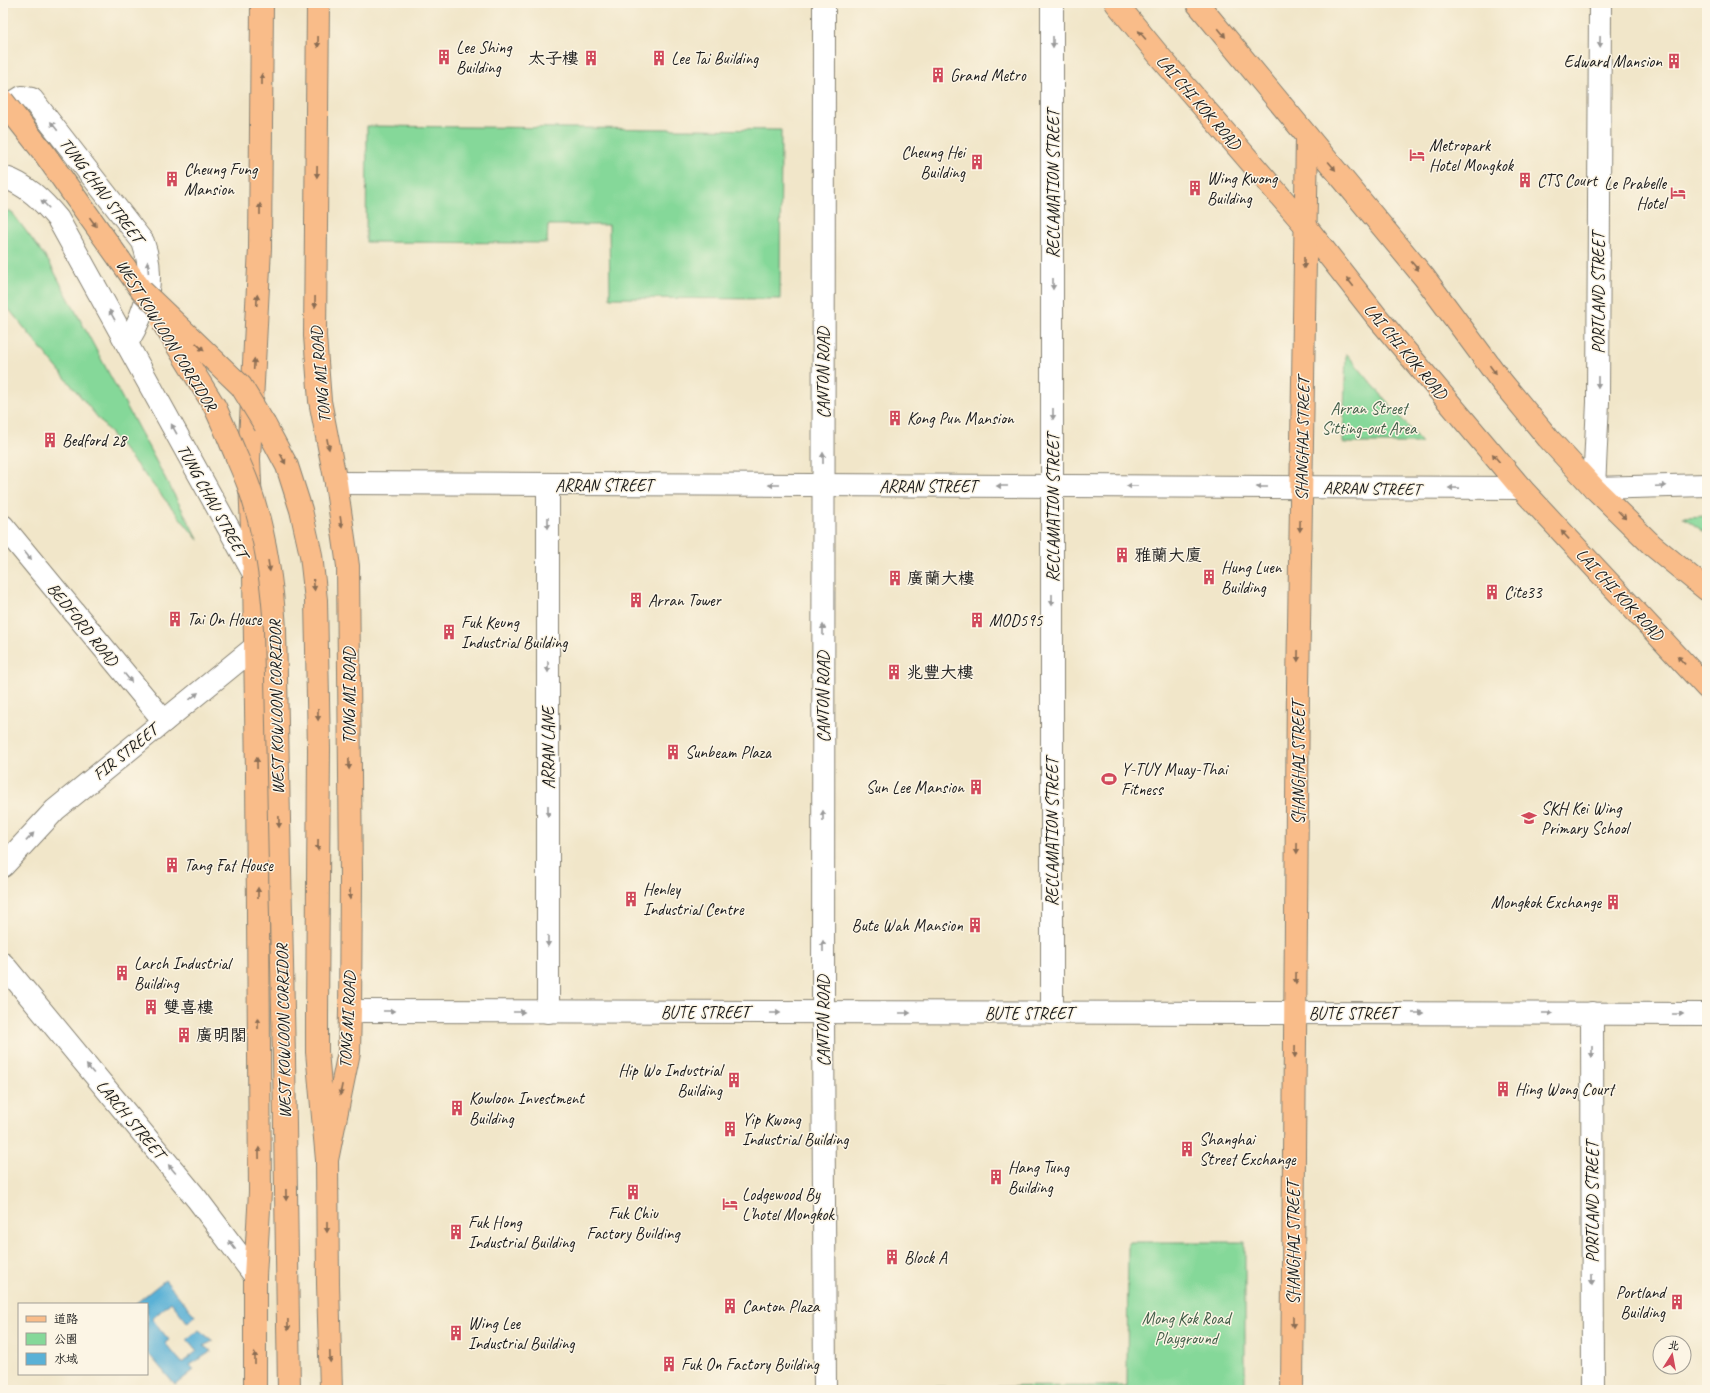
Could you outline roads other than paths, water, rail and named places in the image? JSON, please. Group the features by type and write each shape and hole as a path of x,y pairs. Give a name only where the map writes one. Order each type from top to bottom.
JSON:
{"main road":[{"path":"256,1390 255,1276 260,1192 254,574 249,459 260,248 262,3"},
{"name":"TONG MI ROAD","path":"318,3 315,336 320,401 336,483 348,566 351,879 349,1052 327,1160 331,1390"},
{"name":"LAI CHI KOK ROAD","path":"1116,3 1161,58 1304,224 1377,317 1521,488 1707,688"},
{"path":"1197,3 1424,277 1501,381 1548,438 1594,488 1652,545 1707,590"},
{"name":"WEST KOWLOON CORRIDOR","path":"3,101 44,153 142,290 205,390 228,436 248,485 259,520 267,556 272,592 276,660 289,1390"},
{"name":"SHANGHAI STREET","path":"1292,1390 1304,224 1307,136"},
{"path":"142,290 241,386 265,425 287,466 301,510 311,555 316,600 319,749 317,1052 327,1160"}],"street":[{"name":"CANTON ROAD","path":"824,3 823,1013 825,1390"},
{"name":"RECLAMATION STREET","path":"1052,3 1052,1013"},
{"name":"PORTLAND STREET","path":"1594,488 1598,402 1600,3"},
{"name":"TUNG CHAU STREET","path":"3,109 22,97 32,99 144,242 148,254 149,277 147,298 139,323 127,343"},
{"name":"TUNG CHAU STREET","path":"3,177 28,189 44,202 58,219 254,574"},
{"name":"ARRAN STREET","path":"336,483 1521,488"},
{"name":"ARRAN LANE","path":"548,484 548,1012"},
{"path":"1594,488 1707,485"},
{"name":"BEDFORD ROAD","path":"3,526 164,721"},
{"name":"FIR STREET","path":"3,866 55,810 255,647"},
{"name":"LARCH STREET","path":"3,964 197,1199 255,1276"},
{"name":"BUTE STREET","path":"350,1011 1707,1014"},
{"name":"PORTLAND STREET","path":"1592,1013 1592,1390"}],"water":[{"path":"165,1280 195,1316 188,1323 171,1302 152,1319 169,1340 165,1343 182,1363 197,1351 187,1339 199,1330 213,1341 203,1346 212,1351 190,1365 194,1370 175,1385 148,1353 148,1303 136,1303"}],"place":[{"name":"Lee Shing Building","path":"444,57"},
{"name":"太子樓","path":"591,58"},
{"name":"Lee Tai Building","path":"659,58"},
{"name":"Edward Mansion","path":"1674,61"},
{"name":"Grand Metro","path":"938,75"},
{"name":"Metropark Hotel Mongkok","path":"1417,155"},
{"name":"Cheung Hei Building","path":"977,162"},
{"name":"Cheung Fung Mansion","path":"172,179"},
{"name":"CTS Court","path":"1525,180"},
{"name":"Wing Kwong Building","path":"1195,188"},
{"name":"Le Prabelle Hotel","path":"1678,193"},
{"name":"Kong Pun Mansion","path":"895,418"},
{"name":"Bedford 28","path":"50,440"},
{"name":"雅蘭大廈","path":"1122,555"},
{"name":"Hung Luen Building","path":"1209,577"},
{"name":"廣蘭大樓","path":"895,578"},
{"name":"Cite33","path":"1492,592"},
{"name":"Arran Tower","path":"636,600"},
{"name":"Tai On House","path":"175,619"},
{"name":"MOD595","path":"977,620"},
{"name":"Fuk Keung Industrial Building","path":"449,632"},
{"name":"兆豐大樓","path":"894,672"},
{"name":"Sunbeam Plaza","path":"673,752"},
{"name":"Y-TUY Muay-Thai Fitness","path":"1109,779"},
{"name":"Sun Lee Mansion","path":"976,787"},
{"name":"SKH Kei Wing Primary School","path":"1529,818"},
{"name":"Tang Fat House","path":"172,865"},
{"name":"Henley Industrial Centre","path":"631,899"},
{"name":"Mongkok Exchange","path":"1613,902"},
{"name":"Bute Wah Mansion","path":"975,925"},
{"name":"Larch Industrial Building","path":"122,973"},
{"name":"雙喜樓","path":"151,1007"},
{"name":"廣明閣","path":"184,1035"},
{"name":"Hip Wo Industrial Building","path":"734,1080"},
{"name":"Hing Wong Court","path":"1503,1089"},
{"name":"Kowloon Investment Building","path":"457,1108"},
{"name":"Yip Kwong Industrial Building","path":"730,1129"},
{"name":"Shanghai Street Exchange","path":"1187,1149"},
{"name":"Hang Tung Building","path":"996,1177"},
{"name":"Fuk Chiu Factory Building","path":"633,1192"},
{"name":"Lodgewood By L’hotel Mongkok","path":"730,1204"},
{"name":"Fuk Hong Industrial Building","path":"456,1232"},
{"name":"Block A","path":"892,1257"},
{"name":"Portland Building","path":"1677,1302"},
{"name":"Canton Plaza","path":"730,1306"},
{"name":"Wing Lee Industrial Building","path":"456,1333"},
{"name":"Fuk On Factory Building","path":"669,1364"}],"park label":[{"name":"Arran Street Sitting-out Area","path":"1369,418"},
{"name":"Mong Kok Road Playground","path":"1186,1328"}]}
